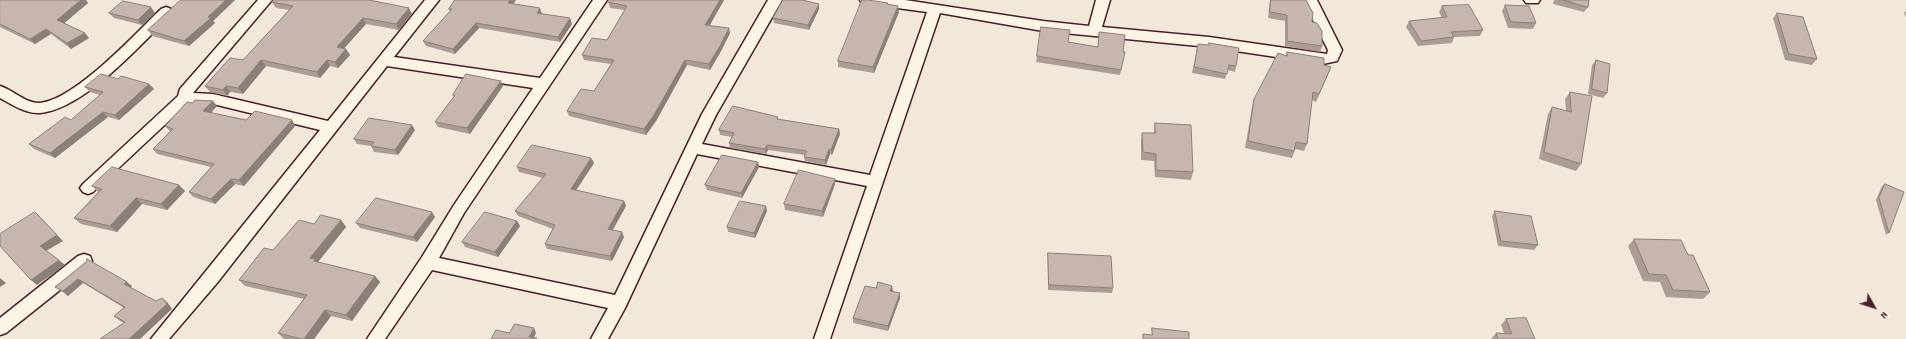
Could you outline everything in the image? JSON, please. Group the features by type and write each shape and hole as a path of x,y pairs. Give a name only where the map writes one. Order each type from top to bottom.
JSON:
{"street":[{"path":"88,188 185,98 185,93 265,0"},
{"path":"159,339 211,278 432,0"},
{"path":"375,339 428,262 459,209 600,0"},
{"path":"599,339 619,303 709,114 775,0"},
{"path":"866,0 935,8 1043,26 1209,42 1323,59 1332,58 1335,50 1310,0"},
{"path":"1094,31 1103,0"},
{"path":"822,339 935,8"},
{"path":"0,91 21,103 38,108 54,106 83,88 166,12"},
{"path":"385,61 543,84"},
{"path":"185,98 213,99 331,127"},
{"path":"693,148 876,182"},
{"path":"0,328 84,261"},
{"path":"428,262 619,303"}],"building":[{"path":"0,0 81,0 57,20 85,33 67,43 46,29 30,39 0,24"},
{"path":"181,0 226,0 208,17 211,18 184,41 148,30"},
{"path":"274,0 369,0 409,8 396,24 363,18 337,47 346,49 335,62 327,60 317,72 261,60 238,88 226,86 223,90 205,86 230,58 243,60 293,6 272,2"},
{"path":"455,0 510,0 508,3 540,8 537,13 570,18 558,37 476,23 453,49 423,41 452,9 449,9"},
{"path":"610,0 720,0 705,25 729,28 709,64 685,60 654,115 644,129 567,111 581,89 594,91 614,60 582,55 592,38 607,40 627,6 608,2"},
{"path":"783,0 802,0 819,4 808,25 773,18"},
{"path":"862,0 888,3 887,4 898,6 873,67 838,61"},
{"path":"1271,0 1306,0 1313,13 1312,22 1317,23 1322,31 1322,46 1287,41 1287,15 1270,12"},
{"path":"1563,0 1589,0 1588,7"},
{"path":"123,1 151,7 138,20 109,13"},
{"path":"1469,5 1483,30 1451,32 1454,37 1421,41 1409,21 1447,17 1442,6"},
{"path":"1505,5 1529,6 1536,23 1511,22"},
{"path":"1777,13 1803,17 1817,59 1789,54"},
{"path":"1041,27 1070,30 1068,42 1098,47 1099,32 1125,35 1123,52 1125,52 1121,70 1037,56"},
{"path":"1209,43 1239,48 1236,66 1229,65 1227,74 1194,67 1198,44 1209,45"},
{"path":"1287,52 1324,58 1324,65 1331,67 1319,94 1313,92 1307,144 1296,142 1294,151 1248,141 1254,99 1278,53 1287,56"},
{"path":"1596,60 1610,64 1607,93 1592,89"},
{"path":"101,74 118,79 121,76 149,84 115,115 103,112 50,153 29,144 65,117 71,120 103,92 85,87"},
{"path":"466,74 501,81 467,128 435,122 455,95 453,95"},
{"path":"1570,92 1592,96 1581,164 1544,152 1552,107 1571,112"},
{"path":"195,100 213,101 203,111 246,120 255,111 292,120 239,180 231,179 211,199 189,192 214,164 153,149 173,129 165,126 187,102 192,103"},
{"path":"733,106 778,117 777,119 839,129 831,150 829,149 825,160 804,157 807,151 767,145 765,149 729,143 734,133 719,130"},
{"path":"369,118 412,125 395,150 371,146 374,142 354,139"},
{"path":"1155,123 1191,125 1193,172 1156,170 1156,154 1143,152 1142,133 1155,133"},
{"path":"532,145 591,158 571,189 624,201 608,229 622,232 610,256 545,244 555,225 515,211 546,174 517,167"},
{"path":"722,155 758,162 741,193 705,185"},
{"path":"112,167 179,185 161,204 136,198 110,226 74,218 102,189 92,186"},
{"path":"799,170 835,179 822,211 784,204"},
{"path":"1885,184 1904,192 1889,233 1879,198"},
{"path":"376,198 432,212 413,237 356,223"},
{"path":"740,201 766,206 754,233 727,227"},
{"path":"1495,211 1531,216 1538,245 1501,241"},
{"path":"35,212 57,235 40,246 59,260 31,280 0,246 0,234"},
{"path":"485,212 517,221 495,252 462,242"},
{"path":"321,215 341,220 310,258 315,259 314,261 375,276 346,315 325,310 304,339 278,333 307,295 239,280 264,248 273,250 299,220 314,224"},
{"path":"1634,239 1681,240 1688,255 1693,255 1710,292 1673,290 1666,275 1649,274"},
{"path":"1048,253 1111,256 1113,288 1049,285"},
{"path":"87,259 127,282 124,284 156,301 162,298 167,304 129,339 100,339 125,322 114,316 125,307 78,279 63,291 55,287 86,262"},
{"path":"878,282 892,286 890,291 900,293 888,326 853,318 865,286 876,288"},
{"path":"1526,318 1535,339 1498,339 1496,333 1512,334 1506,319"},
{"path":"515,324 534,328 529,337 537,338 491,339 496,330 509,333"},
{"path":"1152,328 1189,332 1189,339 1143,339 1143,334 1152,335"}]}
